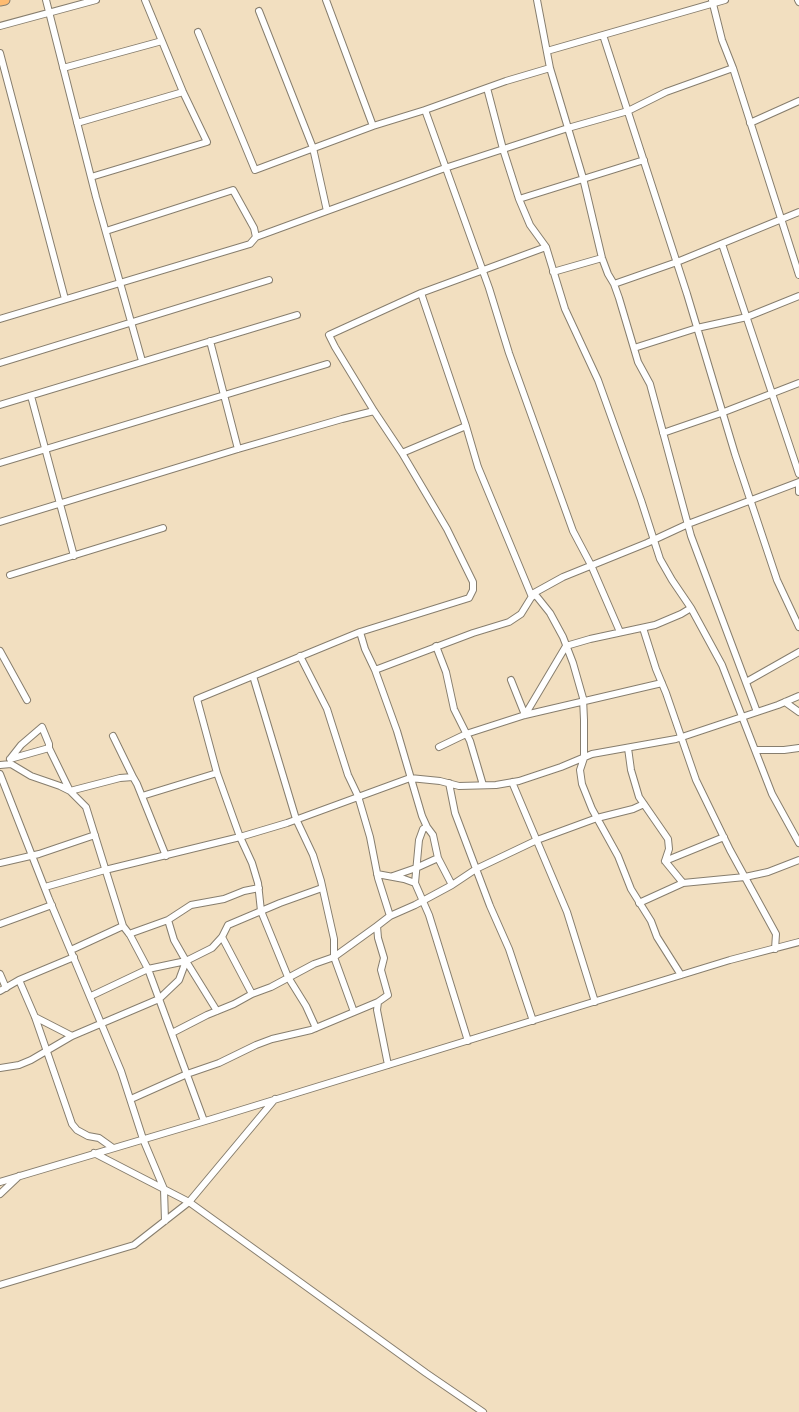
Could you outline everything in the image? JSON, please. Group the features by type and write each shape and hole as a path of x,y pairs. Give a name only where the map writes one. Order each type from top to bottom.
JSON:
{"highway":[{"path":"0,1 5,0"}],"street":[{"path":"46,0 91,178 142,361"},
{"path":"0,26 96,0"},
{"path":"91,178 207,142 183,92 145,0"},
{"path":"326,0 373,126"},
{"path":"537,0 550,68 583,178 602,258 614,284 638,362 650,384 691,536 756,712"},
{"path":"547,51 712,2 725,0"},
{"path":"712,2 722,40 733,68 799,275"},
{"path":"259,11 313,148 327,211"},
{"path":"198,32 255,170 373,126 550,68"},
{"path":"603,35 750,499 778,580 799,626"},
{"path":"63,68 162,41"},
{"path":"0,53 65,299"},
{"path":"0,319 250,244 256,237 445,168 568,128 628,111 666,92 733,68"},
{"path":"0,86 8,84"},
{"path":"487,88 503,149 520,199 530,225 546,247 565,309 598,380 660,559 691,608 722,665 772,794 799,843"},
{"path":"77,123 183,92"},
{"path":"750,123 799,101"},
{"path":"425,110 573,531 591,565 620,632"},
{"path":"520,199 644,160"},
{"path":"106,230 234,190 254,228 256,237"},
{"path":"614,284 676,262 781,221 799,212"},
{"path":"722,244 799,474"},
{"path":"316,1028 306,1006 288,977 261,911 259,888 252,863 240,838 217,773 197,699 360,632 469,598 473,590 473,582 447,529 329,335 421,293 546,247"},
{"path":"553,272 602,258"},
{"path":"0,363 270,280"},
{"path":"421,293 478,467 533,595 550,613 573,663 583,702 584,758 580,770 582,784 597,818 618,856 631,889 681,975"},
{"path":"634,348 697,328 747,317 799,296"},
{"path":"0,405 297,315"},
{"path":"210,342 238,449"},
{"path":"0,463 327,364"},
{"path":"663,433 799,383"},
{"path":"31,396 74,556"},
{"path":"0,522 238,449 374,411"},
{"path":"402,453 466,426"},
{"path":"375,670 436,646 509,622 521,614 533,595 563,576 750,499 799,482"},
{"path":"799,487 799,492"},
{"path":"10,576 164,528"},
{"path":"526,714 566,646 655,625 691,608"},
{"path":"643,628 696,780 744,877 776,934 775,949"},
{"path":"360,632 365,650 375,670 397,731 426,827 432,835 438,858 452,885"},
{"path":"436,646 446,672 454,709 477,760 483,786"},
{"path":"0,651 27,700"},
{"path":"746,682 799,652"},
{"path":"300,656 327,709 348,775 358,796 370,837 377,874 390,916"},
{"path":"253,676 296,819 313,855 334,939 334,956 354,1012"},
{"path":"512,680 526,714"},
{"path":"439,747 466,734 526,714 662,684"},
{"path":"45,887 105,870 240,838 410,778 460,786 483,786 512,782 561,767 592,754 681,737 799,696"},
{"path":"785,702 799,712"},
{"path":"10,759 21,745 42,727 49,748 70,791 86,807 123,926 148,968 204,1121"},
{"path":"112,736 142,796 166,856"},
{"path":"0,764 10,759 49,748"},
{"path":"628,748 631,770 639,797 668,839 669,849 665,861"},
{"path":"755,750 799,748"},
{"path":"0,764 11,764 31,776 70,791 120,778 133,777"},
{"path":"142,796 217,773"},
{"path":"0,774 122,1071 143,1139 164,1189 165,1221"},
{"path":"512,782 567,912 595,1002"},
{"path":"450,783 455,813 509,949 533,1021"},
{"path":"172,1033 334,956 390,916 452,885 476,869 537,840 597,818 633,809 644,804"},
{"path":"426,827 419,840 414,883 431,923 468,1041"},
{"path":"0,863 95,836"},
{"path":"665,861 724,837"},
{"path":"390,876 416,868 438,858"},
{"path":"639,903 683,884 744,877 768,872 799,860"},
{"path":"665,861 683,884"},
{"path":"377,874 414,883"},
{"path":"128,934 168,920 191,905 224,899 244,891 259,888"},
{"path":"91,996 148,968 186,961 212,948 222,937 228,925 322,888"},
{"path":"0,924 52,904"},
{"path":"168,920 174,940 217,1011"},
{"path":"71,950 123,926"},
{"path":"130,1100 187,1074 219,1063 272,1040 316,1028 378,1002 388,995 381,970 384,958 378,938 377,926"},
{"path":"222,937 252,994"},
{"path":"0,1182 730,960 799,942"},
{"path":"0,974 3,989 19,980 74,957"},
{"path":"0,1068 25,1062 72,1036 159,999 179,980 186,961"},
{"path":"19,980 36,1018 56,1082 72,1124 77,1130 88,1136 99,1138 113,1148"},
{"path":"378,1002 377,1010 388,1065"},
{"path":"36,1018 72,1036"},
{"path":"0,1285 134,1245 189,1202 275,1098"},
{"path":"94,1153 189,1202 483,1412"},
{"path":"0,1194 20,1176"}]}
